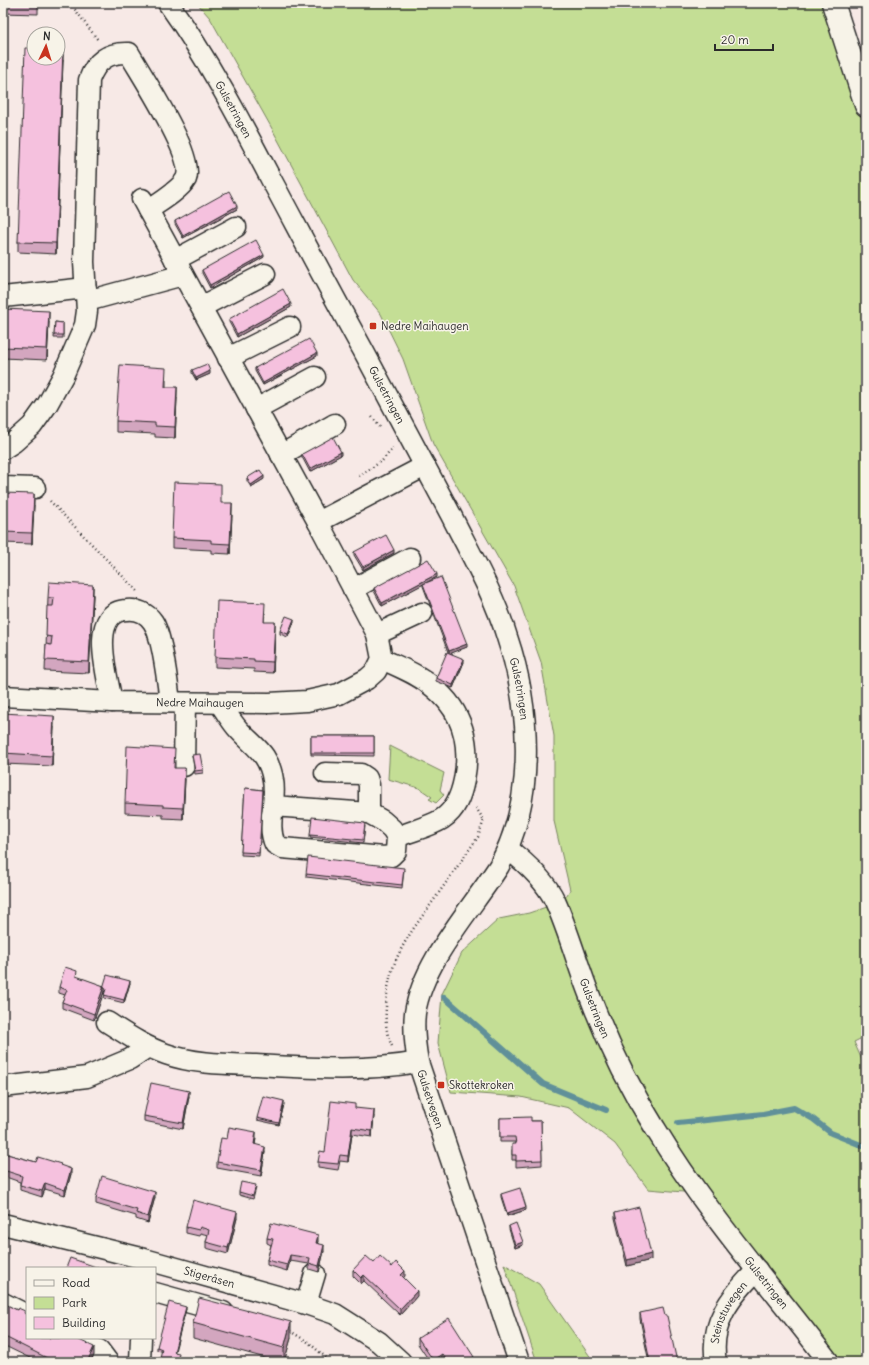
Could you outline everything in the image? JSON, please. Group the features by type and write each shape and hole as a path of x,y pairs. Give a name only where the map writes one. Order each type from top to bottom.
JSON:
{"main road":[{"path":"833,3 866,105"}],"street":[{"name":"Gulsetringen","path":"168,3 184,26 228,99 425,466 492,598 508,637 517,676 522,710 526,765 521,804 508,849 522,860 540,878 554,900 606,1035 625,1075 655,1129 695,1187 757,1270 829,1362"},
{"path":"3,449 14,442 32,426 50,399 81,338 85,325 86,295 84,262 89,80 99,63 109,55 129,53 177,137 184,153 188,175 180,187 145,204 318,522 377,634 382,660 413,673 434,687 448,702 460,720 466,739 468,761 461,795 453,809 442,819 397,837"},
{"path":"3,297 86,295 179,268 236,227"},
{"path":"201,308 265,274"},
{"path":"228,358 290,327"},
{"path":"256,409 315,377"},
{"path":"281,455 335,424"},
{"path":"318,522 425,466"},
{"path":"3,487 35,488"},
{"path":"353,589 410,558"},
{"path":"112,702 104,661 103,638 106,620 117,612 135,610 149,616 154,623 157,632 168,681 178,702 184,766"},
{"path":"377,634 422,613"},
{"name":"Nedre Maihaugen","path":"3,696 112,702 178,702 220,704 307,701 339,694 368,679 376,671 382,660"},
{"path":"220,704 237,728 265,756 274,781 273,806 272,838 275,844 282,848 384,857 391,856 396,851 397,837 392,829 383,821 369,813 273,806"},
{"path":"325,773 361,774 367,778 369,785 369,813"},
{"name":"Gulsetvegen","path":"508,849 485,887 443,947 423,984 415,1013 410,1063 519,1362"},
{"path":"107,1022 148,1047 166,1054 205,1062 316,1068 410,1063"},
{"path":"3,1087 87,1077 130,1059 148,1047"},
{"name":"Stigeråsen","path":"3,1224 162,1264 306,1304 335,1314 360,1328 379,1342 401,1362"},
{"path":"156,1281 162,1264"},
{"name":"Steinstuvegen","path":"716,1362 714,1351 722,1315 728,1303 739,1288 757,1270"},
{"path":"306,1304 315,1274"},
{"path":"156,1293 238,1316"},
{"path":"3,1303 26,1314"},
{"path":"76,1339 99,1350 108,1362"},
{"path":"140,1362 141,1339"}],"path":[{"path":"70,3 109,55"},
{"path":"356,478 382,460 395,445"},
{"path":"35,488 71,522 135,588 143,600 149,616"},
{"path":"410,1063 388,1038 385,1017 387,989 390,975 404,942 478,837 483,827 484,820 481,814 474,805 461,795"},
{"path":"290,1331 308,1342 331,1362"}],"green space":[{"path":"197,3 839,3 866,88 866,1036 854,1042 866,1069 866,1362 816,1362 758,1286 695,1193 648,1189 615,1144 569,1108 521,1097 451,1092 438,1043 442,994 462,953 499,919 529,913 563,901 570,890 554,821 554,736 541,662 514,586 433,444 403,359 381,314 353,280 270,125 210,18"},
{"path":"390,746 444,773 440,790 444,795 436,803 429,799 432,797 419,788 388,779"},
{"path":"504,1264 539,1284 594,1362 537,1362"}],"building":[{"path":"26,48 26,66 62,66 56,243 18,242"},
{"path":"229,191 237,206 183,236 175,221"},
{"path":"256,240 264,255 210,285 202,270"},
{"path":"283,289 291,304 237,334 229,319"},
{"path":"3,309 49,311 47,349 3,347"},
{"path":"55,322 63,323 63,335 54,335"},
{"path":"309,339 317,353 263,383 255,368"},
{"path":"207,364 210,371 196,378 192,370"},
{"path":"120,365 166,368 165,387 177,387 175,427 155,426 155,423 116,421"},
{"path":"333,437 341,452 310,469 302,454"},
{"path":"260,470 264,476 251,485 247,478"},
{"path":"174,482 221,484 221,503 232,503 230,544 211,543 211,540 172,538"},
{"path":"3,493 34,494 32,533 3,532"},
{"path":"386,535 394,550 363,567 354,552"},
{"path":"428,559 437,574 382,603 374,588"},
{"path":"441,577 467,644 449,651 423,584"},
{"path":"49,582 93,585 89,662 45,660 46,644 51,645 52,637 46,636 47,606 53,606 54,598 48,598"},
{"path":"217,601 265,603 264,622 275,622 273,662 254,661 254,659 215,657"},
{"path":"286,616 294,619 288,634 280,631"},
{"path":"447,652 464,659 453,685 436,678"},
{"path":"3,713 54,716 52,756 3,753"},
{"path":"311,736 374,736 374,753 311,753"},
{"path":"127,746 175,749 174,768 185,768 183,808 163,807 163,805 125,803"},
{"path":"200,754 203,770 195,771 192,755"},
{"path":"245,788 263,790 259,853 241,852"},
{"path":"312,817 365,823 363,840 310,835"},
{"path":"308,857 404,868 402,885 306,874"},
{"path":"65,967 77,971 76,976 104,986 94,1014 62,1002 67,990 59,987"},
{"path":"107,975 130,981 124,1000 104,995 106,989 104,986 103,988"},
{"path":"151,1083 189,1091 183,1123 144,1116"},
{"path":"263,1096 284,1101 279,1123 257,1118"},
{"path":"331,1101 355,1104 355,1108 374,1110 372,1131 352,1128 348,1156 340,1155 338,1164 318,1162 320,1151 325,1152"},
{"path":"531,1117 531,1121 541,1121 542,1160 516,1161 516,1155 512,1155 512,1144 516,1144 515,1137 500,1137 500,1118"},
{"path":"229,1127 256,1132 254,1144 265,1147 261,1170 217,1162 221,1138 227,1139"},
{"path":"3,1153 36,1162 38,1157 61,1164 60,1165 71,1169 65,1190 45,1183 42,1191 20,1185 22,1176 3,1170"},
{"path":"102,1176 155,1192 148,1217 136,1213 137,1210 96,1198"},
{"path":"241,1182 256,1185 253,1196 239,1192"},
{"path":"520,1188 526,1207 507,1213 501,1194"},
{"path":"193,1200 237,1212 228,1248 206,1242 209,1230 200,1227 199,1230 186,1227"},
{"path":"639,1207 651,1254 627,1260 615,1213"},
{"path":"271,1223 318,1235 316,1243 324,1245 319,1266 309,1263 310,1258 290,1255 287,1265 267,1260 273,1239 267,1238"},
{"path":"516,1223 523,1242 515,1245 509,1226"},
{"path":"366,1256 374,1263 380,1256 392,1267 396,1262 405,1271 401,1275 417,1291 400,1309 364,1275 361,1278 353,1270"},
{"path":"70,1258 96,1267 66,1267"},
{"path":"199,1298 291,1322 284,1348 193,1323"},
{"path":"169,1302 186,1307 174,1352 179,1353 177,1362 159,1362 162,1349 157,1347"},
{"path":"3,1303 17,1310 18,1308 25,1311 26,1339 77,1339 94,1347 87,1362 55,1362 3,1336"},
{"path":"663,1308 665,1316 667,1316 677,1362 650,1362 640,1313"},
{"path":"449,1318 474,1357 475,1362 448,1362 442,1354 433,1360 418,1338"}],"waterway":[{"path":"444,997 543,1084 606,1110"},
{"path":"678,1123 763,1114 794,1108 813,1119 831,1133 866,1147"}],"place":[{"name":"Nedre Maihaugen","path":"373,326"},
{"name":"Skottekroken","path":"441,1085"}]}
